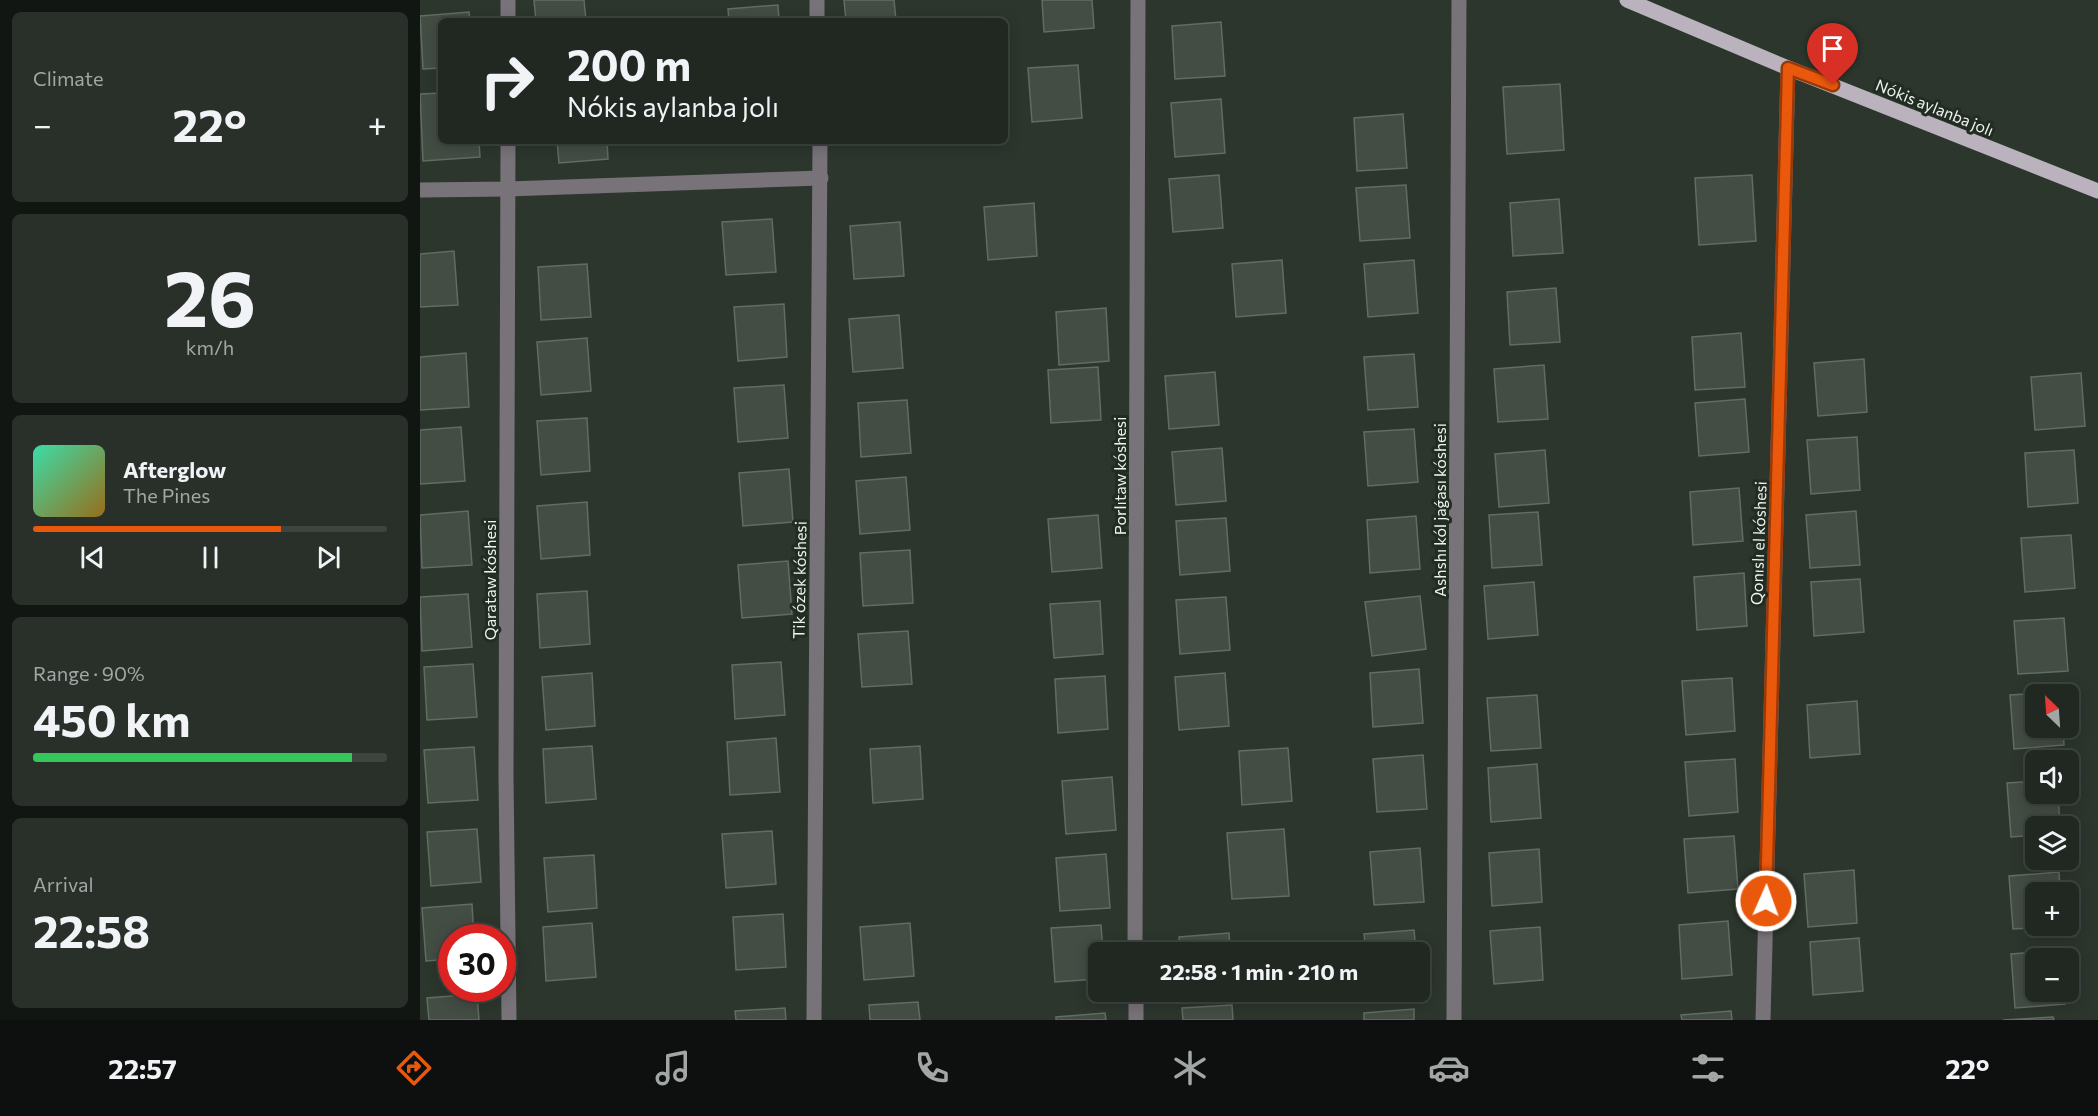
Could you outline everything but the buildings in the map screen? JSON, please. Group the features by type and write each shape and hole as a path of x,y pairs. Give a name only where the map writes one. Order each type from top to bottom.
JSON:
{"main road":[{"name":"Nókis aylanba jolı","path":"1627,0 1788,68 2098,191"}],"street":[{"path":"508,0 508,18"},
{"path":"816,0 817,18"},
{"name":"Porlıtaw kóshesi","path":"1135,942 1138,0"},
{"name":"Ashshı kól jaǵası kóshesi","path":"1454,1020 1459,0"},
{"name":"Qonıslı el kóshesi","path":"1763,1020 1788,68"},
{"name":"Qarataw kóshesi","path":"508,144 506,776 509,1020"},
{"name":"Tik ózek kóshesi","path":"814,1020 820,144"},
{"path":"420,190 821,178"},
{"path":"1136,1002 1136,1020"}],"route":[{"path":"1766,901 1788,68 1833,85"}]}
